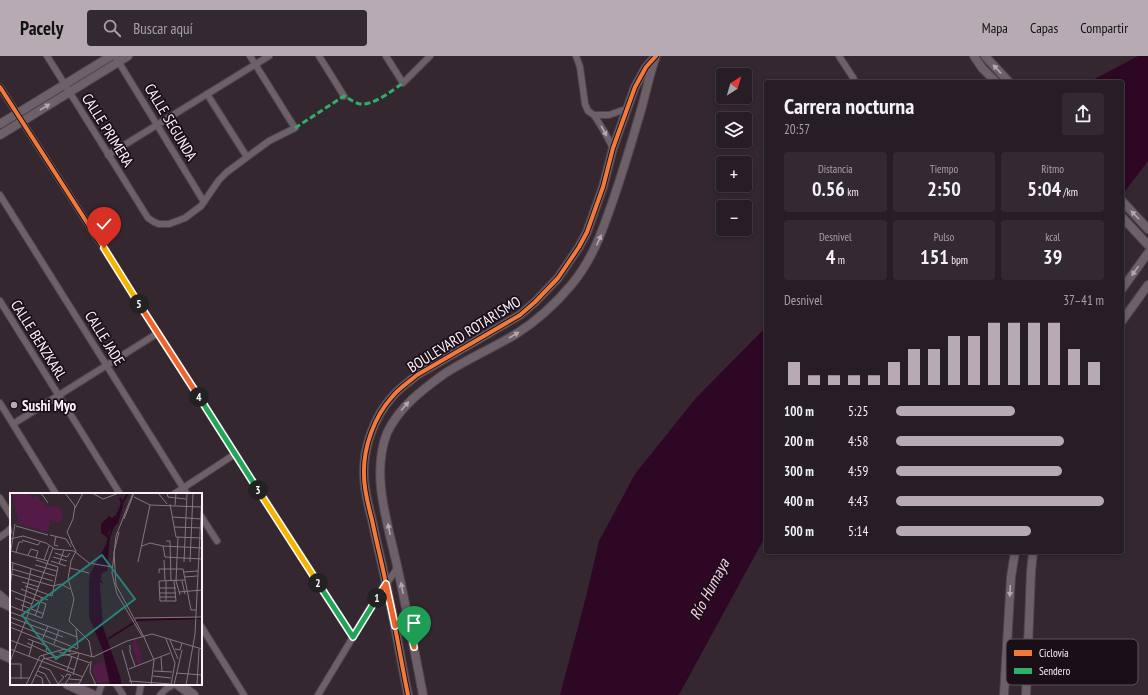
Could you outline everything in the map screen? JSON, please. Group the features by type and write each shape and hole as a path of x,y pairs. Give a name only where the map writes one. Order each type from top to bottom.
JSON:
{"main road":[{"path":"0,601 10,605"},
{"path":"0,653 10,658"},
{"path":"70,685 92,695"},
{"path":"179,685 193,695"}],"street":[{"name":"CALLE PRIMERA","path":"47,56 148,218 159,224 168,224 185,218 204,202"},
{"path":"0,124 111,56"},
{"path":"0,135 69,92 117,59 128,56"},
{"path":"204,202 218,180 269,141 295,128 250,56"},
{"path":"108,155 269,56"},
{"path":"319,56 344,96"},
{"path":"386,56 403,83 430,56"},
{"path":"576,56 580,67 584,104 588,111 594,114 608,115 626,109"},
{"path":"423,695 398,567 381,491 381,460 383,447 388,433 402,410 417,394 449,371 517,333 531,323 558,299 573,283 586,265 602,234 630,151 656,56"},
{"name":"BOULEVARD ROTARISMO","path":"408,695 395,626 366,493 364,475 365,460 367,448 377,420 392,396 417,375 520,315 558,278 579,247 587,232 603,187 613,148 626,109 637,81 646,67 656,56"},
{"path":"839,56 854,80"},
{"path":"974,56 982,68 994,80"},
{"path":"985,56 1007,80"},
{"name":"CALLE SEGUNDA","path":"117,59 204,202"},
{"path":"0,87 353,637"},
{"path":"207,94 247,157"},
{"path":"594,114 613,148"},
{"name":"CALLE JADE","path":"0,195 186,493"},
{"path":"1124,203 1148,229"},
{"path":"1124,219 1146,242"},
{"path":"1124,286 1148,253"},
{"path":"1124,318 1148,286"},
{"name":"CALLE BENZKARL","path":"0,301 119,493"},
{"path":"13,424 158,333"},
{"path":"0,403 55,493"},
{"path":"176,493 235,454"},
{"path":"0,498 10,514"},
{"path":"202,518 217,541"},
{"path":"0,537 10,529"},
{"path":"1007,639 1011,577 1015,554"},
{"path":"1028,639 1033,554"},
{"path":"318,695 398,567"},
{"path":"0,594 10,604"},
{"path":"395,626 407,615"},
{"path":"202,628 244,695"},
{"path":"1004,695 1006,661"},
{"path":"98,695 102,685"},
{"path":"117,685 122,695"},
{"path":"139,695 141,685"},
{"path":"160,695 172,685"},
{"path":"1026,685 1026,695"}],"water":[{"path":"1138,56 1148,56 1148,161 1124,192 1124,80 1093,80"},
{"name":"Río Humaya","path":"764,329 764,539 678,695 560,695 599,541 635,474 696,398"}],"marked path":[{"path":"295,128 344,96 357,103 366,104 383,96 403,83"}],"cycle path":[{"path":"408,695 391,608 365,492 365,454 371,433 380,414 401,388 417,375 520,315 558,278 579,247 587,232 603,187 613,148 635,87 646,67 656,56"},
{"path":"0,87 353,637"}],"place":[{"name":"Sushi Myo","path":"14,405"}],"route":[{"path":"104,248 353,637 386,584 395,626 407,615 414,647"}]}
